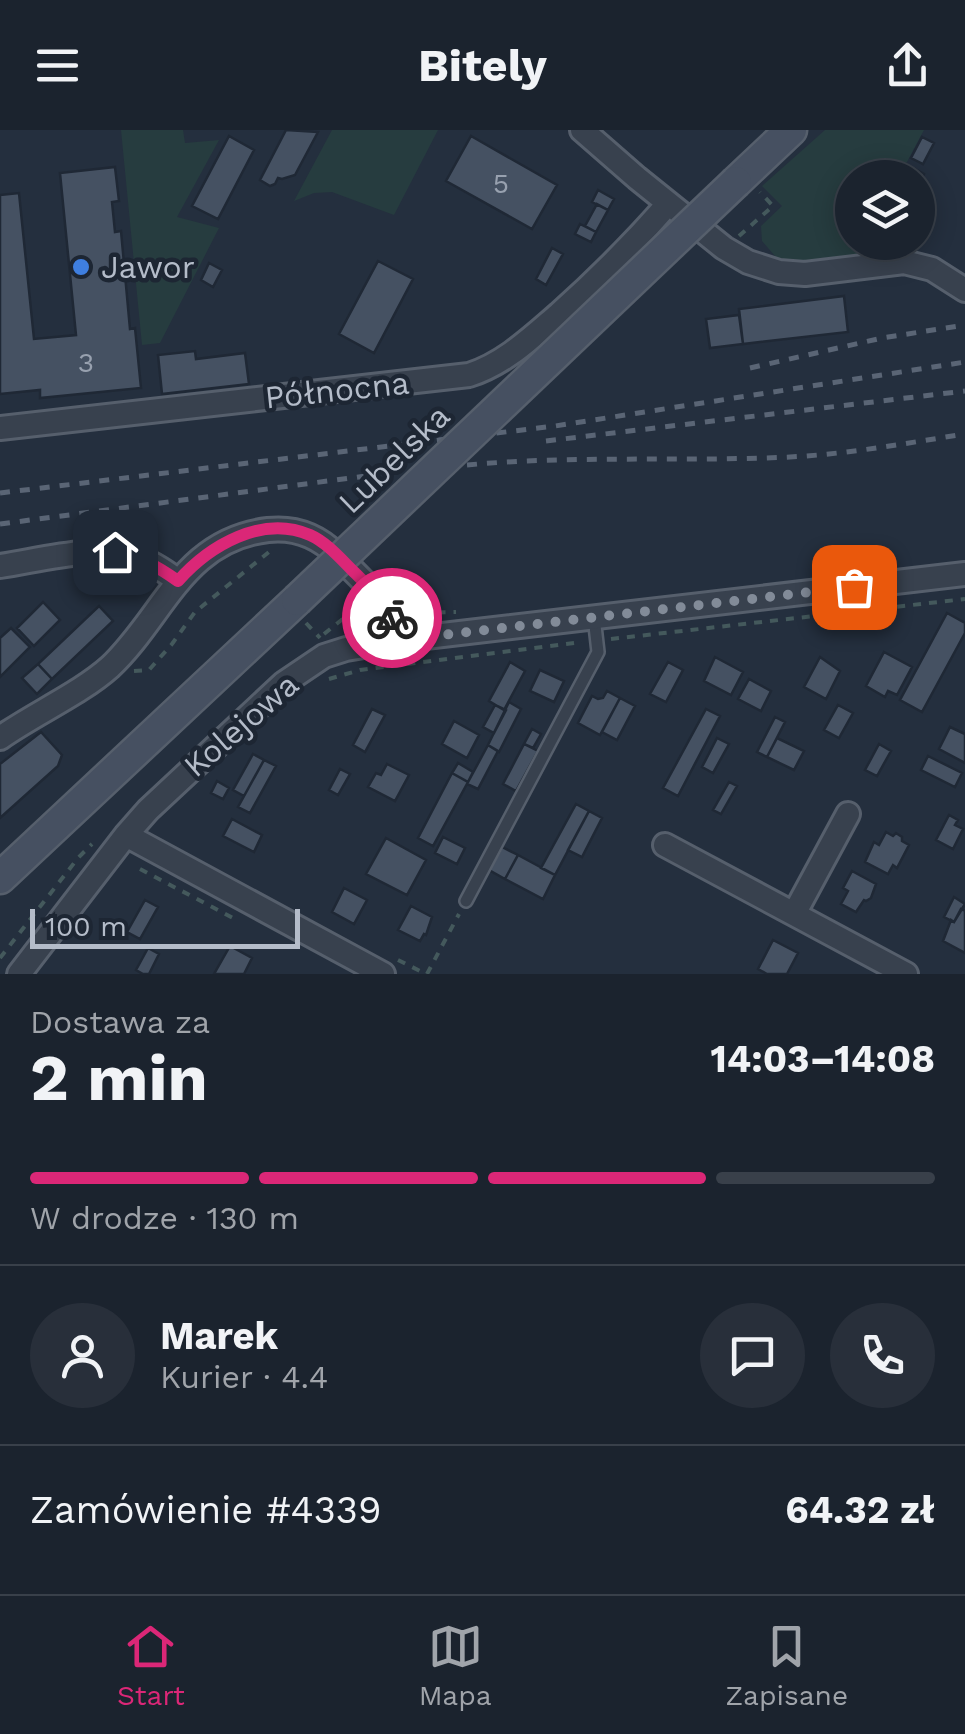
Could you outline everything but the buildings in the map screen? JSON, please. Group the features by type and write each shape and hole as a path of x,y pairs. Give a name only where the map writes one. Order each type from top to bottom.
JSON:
{"main road":[{"name":"Lubelska","path":"0,878 744,184 791,130"}],"street":[{"path":"582,130 668,204 748,262 778,272 805,274 904,262 932,269 965,290"},
{"name":"Północna","path":"0,428 480,372 508,356 556,316 616,262 668,204"},
{"path":"0,738 108,668 196,561 250,533 289,529 311,535 331,549 385,605 400,640"},
{"path":"0,566 115,552 150,562 178,581"},
{"name":"Kolejowa","path":"19,974 126,835 171,788 284,683 324,656 400,640 596,629 965,574"},
{"path":"794,914 848,814"},
{"path":"126,835 146,860 383,974"},
{"path":"665,846 906,974"}],"lane":[{"path":"466,901 598,652 596,629"}],"path":[{"path":"724,248 774,206 744,184"},
{"path":"132,663 124,672 149,670 195,612 267,554 270,530"},
{"path":"318,643 374,592"},
{"path":"316,684 360,670 596,629 965,598"},
{"path":"404,603 414,612 461,612"},
{"path":"427,974 466,901"},
{"path":"408,974 412,966"}],"green space":[{"path":"121,130 183,130 185,143 219,140 177,217 219,228 160,343 142,345"},
{"path":"332,130 438,130 394,215 332,192 314,193 294,201"},
{"path":"825,130 924,130 908,160 835,160 835,257 781,263 762,241 761,226 782,206 762,186"}],"railway":[{"path":"750,368 882,338 965,325"},
{"path":"0,493 555,426 965,362"},
{"path":"546,441 965,391"},
{"path":"467,465 547,460 790,457 965,434"},
{"path":"0,524 366,476"}],"way so far":[{"path":"392,618 400,640 854,587"}],"place":[{"name":"Jawor","path":"81,267"}],"route":[{"path":"115,552 150,562 178,581 196,561 232,539 289,529 311,535 331,549 374,592 392,618"}]}
